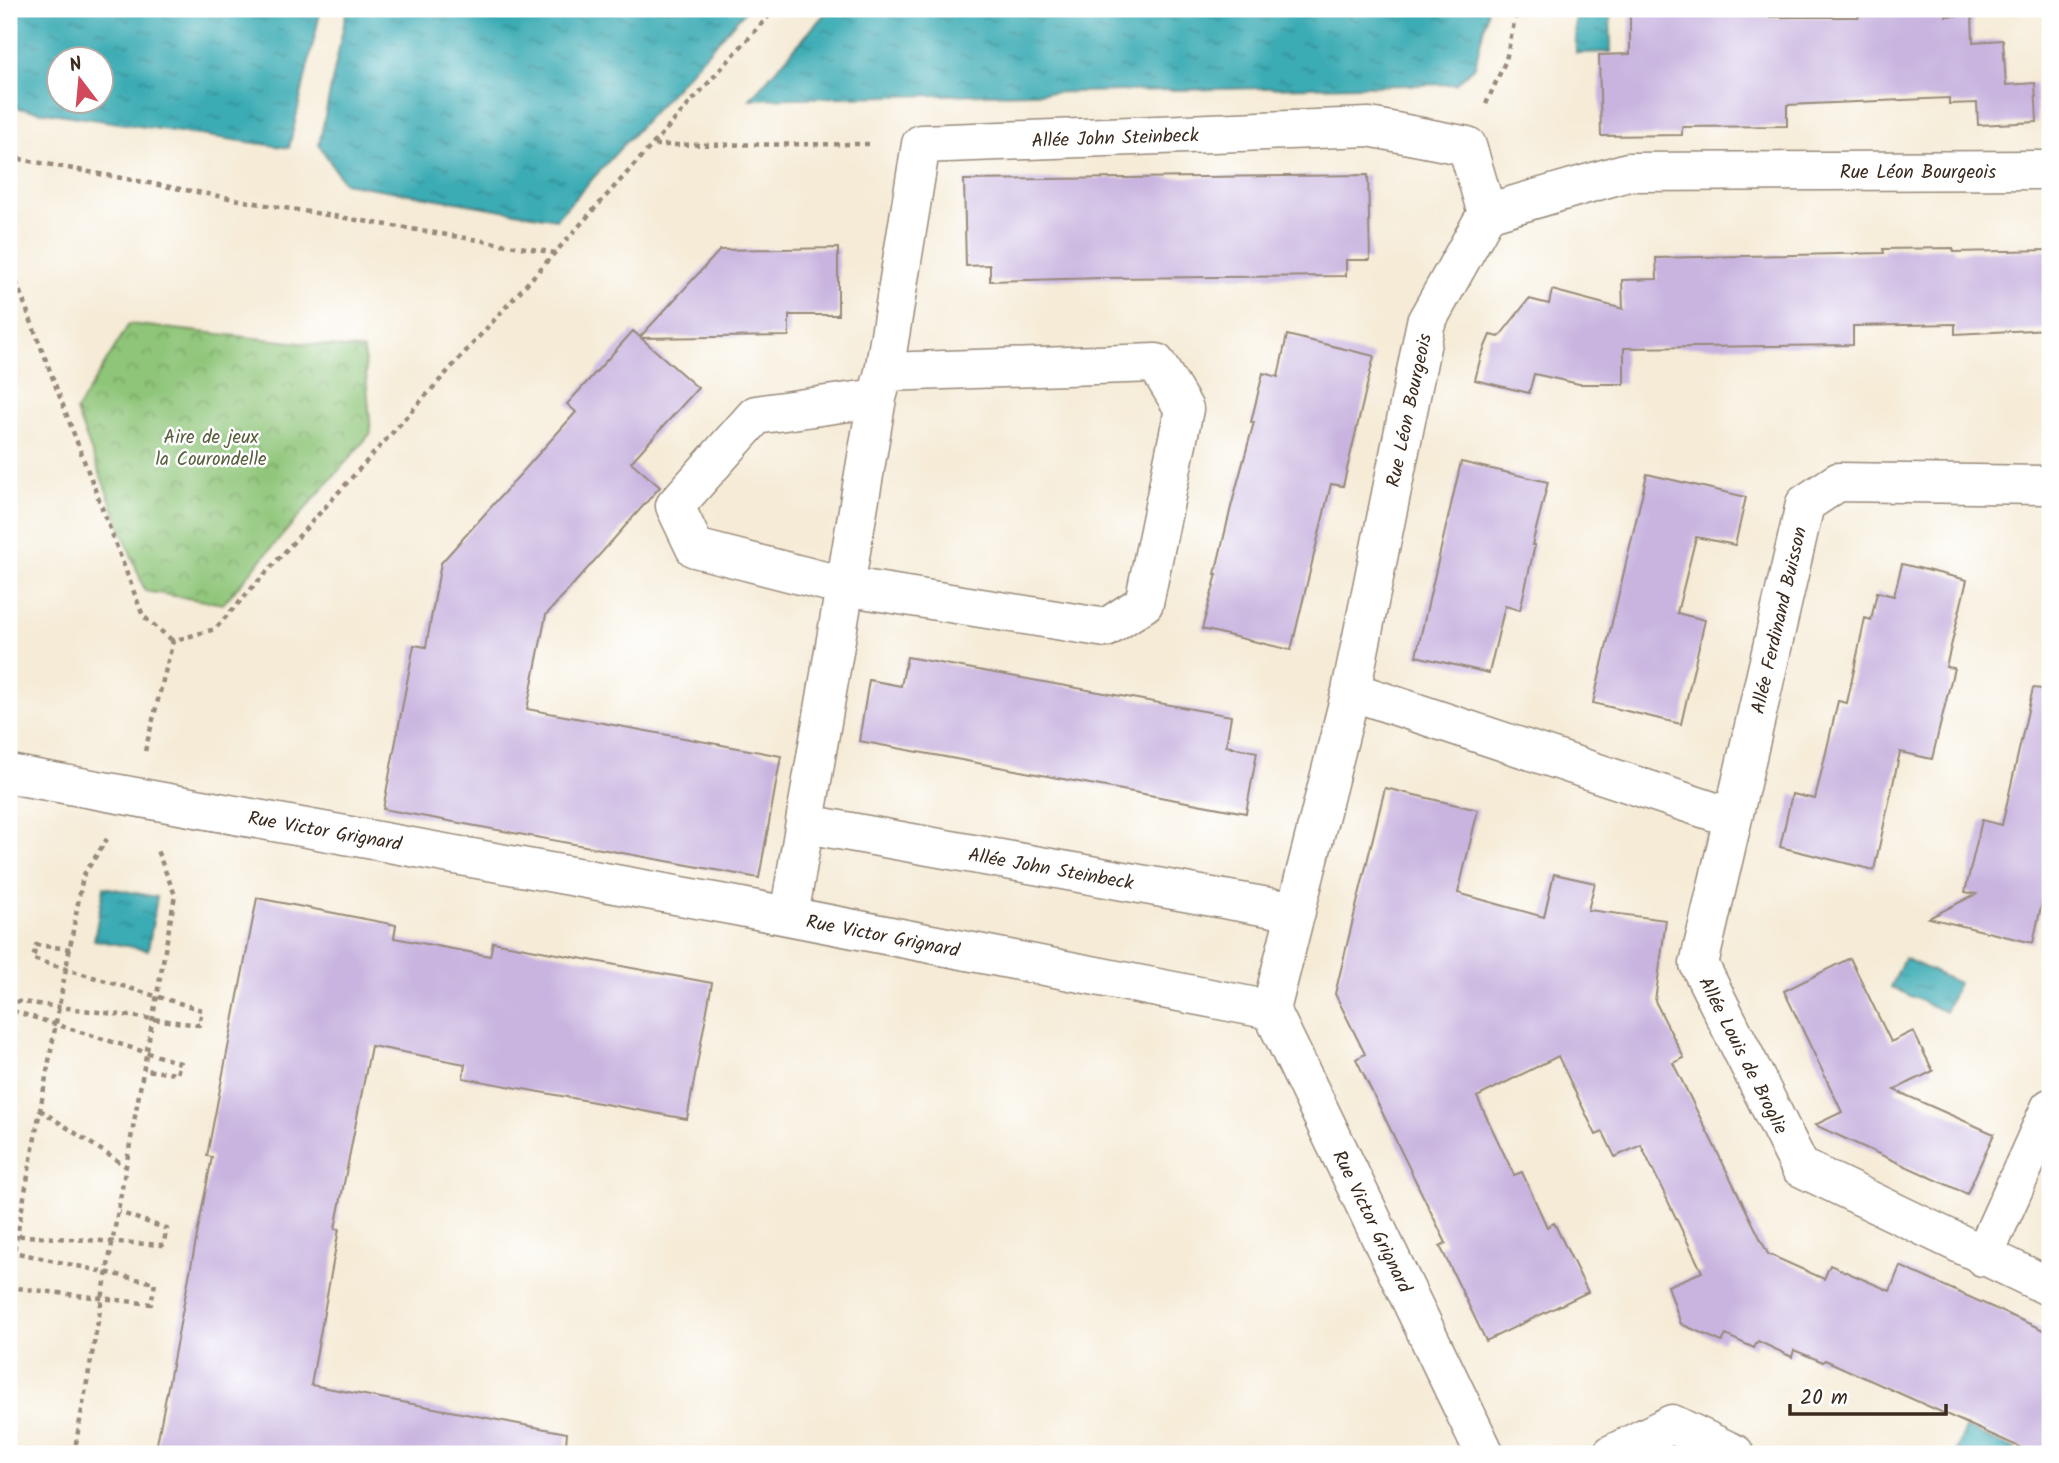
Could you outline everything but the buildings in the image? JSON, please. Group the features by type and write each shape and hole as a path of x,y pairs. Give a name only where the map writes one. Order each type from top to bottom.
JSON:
{"street":[{"name":"Allée John Steinbeck","path":"921,144 1369,127 1467,146"},
{"path":"789,916 921,144"},
{"path":"1467,146 1488,213"},
{"name":"Rue Léon Bourgeois","path":"1271,1010 1351,691 1426,322 1488,213 1628,172 2050,170"},
{"path":"1156,363 1184,409 1144,603 1106,628 844,586 695,548 675,506 756,415 881,385 1156,363"},
{"name":"Allée Ferdinand Buisson","path":"1733,818 1805,504 1838,482 2050,485"},
{"path":"1351,691 1733,818"},
{"name":"Rue Victor Grignard","path":"9,774 789,916 1271,1010 1485,1454"},
{"name":"Allée Louis de Broglie","path":"1733,818 1699,964 1800,1167 2050,1287"},
{"name":"Allée John Steinbeck","path":"806,824 1296,912"},
{"path":"1983,1256 2050,1108"},
{"path":"1612,1454 1672,1424 1735,1454"}],"path":[{"path":"173,640 215,628 775,9"},
{"path":"1467,146 1506,60 1517,9"},
{"path":"654,145 921,144"},
{"path":"9,157 261,204 556,253"},
{"path":"9,263 143,616 173,640"},
{"path":"9,1279 11,1251 83,876 134,795 173,640"},
{"path":"74,1454 175,895 134,795"},
{"path":"70,949 36,945 33,959 202,1010 199,1024 14,1001 10,1010 180,1063 177,1074 145,1070"},
{"path":"40,1110 127,1167"},
{"path":"9,1235 163,1245 167,1229 119,1212"},
{"path":"9,1287 151,1304 155,1283 11,1251"}],"green space":[{"name":"Aire de jeux la Courondelle","path":"129,324 364,350 371,433 223,604 145,591 76,411"}],"water":[{"path":"9,9 321,9 289,148 70,116 116,116 116,46 46,46 46,112 9,107"},
{"path":"347,9 747,9 556,219 344,183 319,145"},
{"path":"829,9 1488,9 1475,66 1456,84 750,99"},
{"path":"1575,9 1610,9 1611,52 1576,53"},
{"path":"104,887 157,897 148,950 94,940"},
{"path":"1904,958 1958,983 1945,1012 1891,987"},
{"path":"1966,1428 2016,1450 2014,1454 1955,1454"}]}
